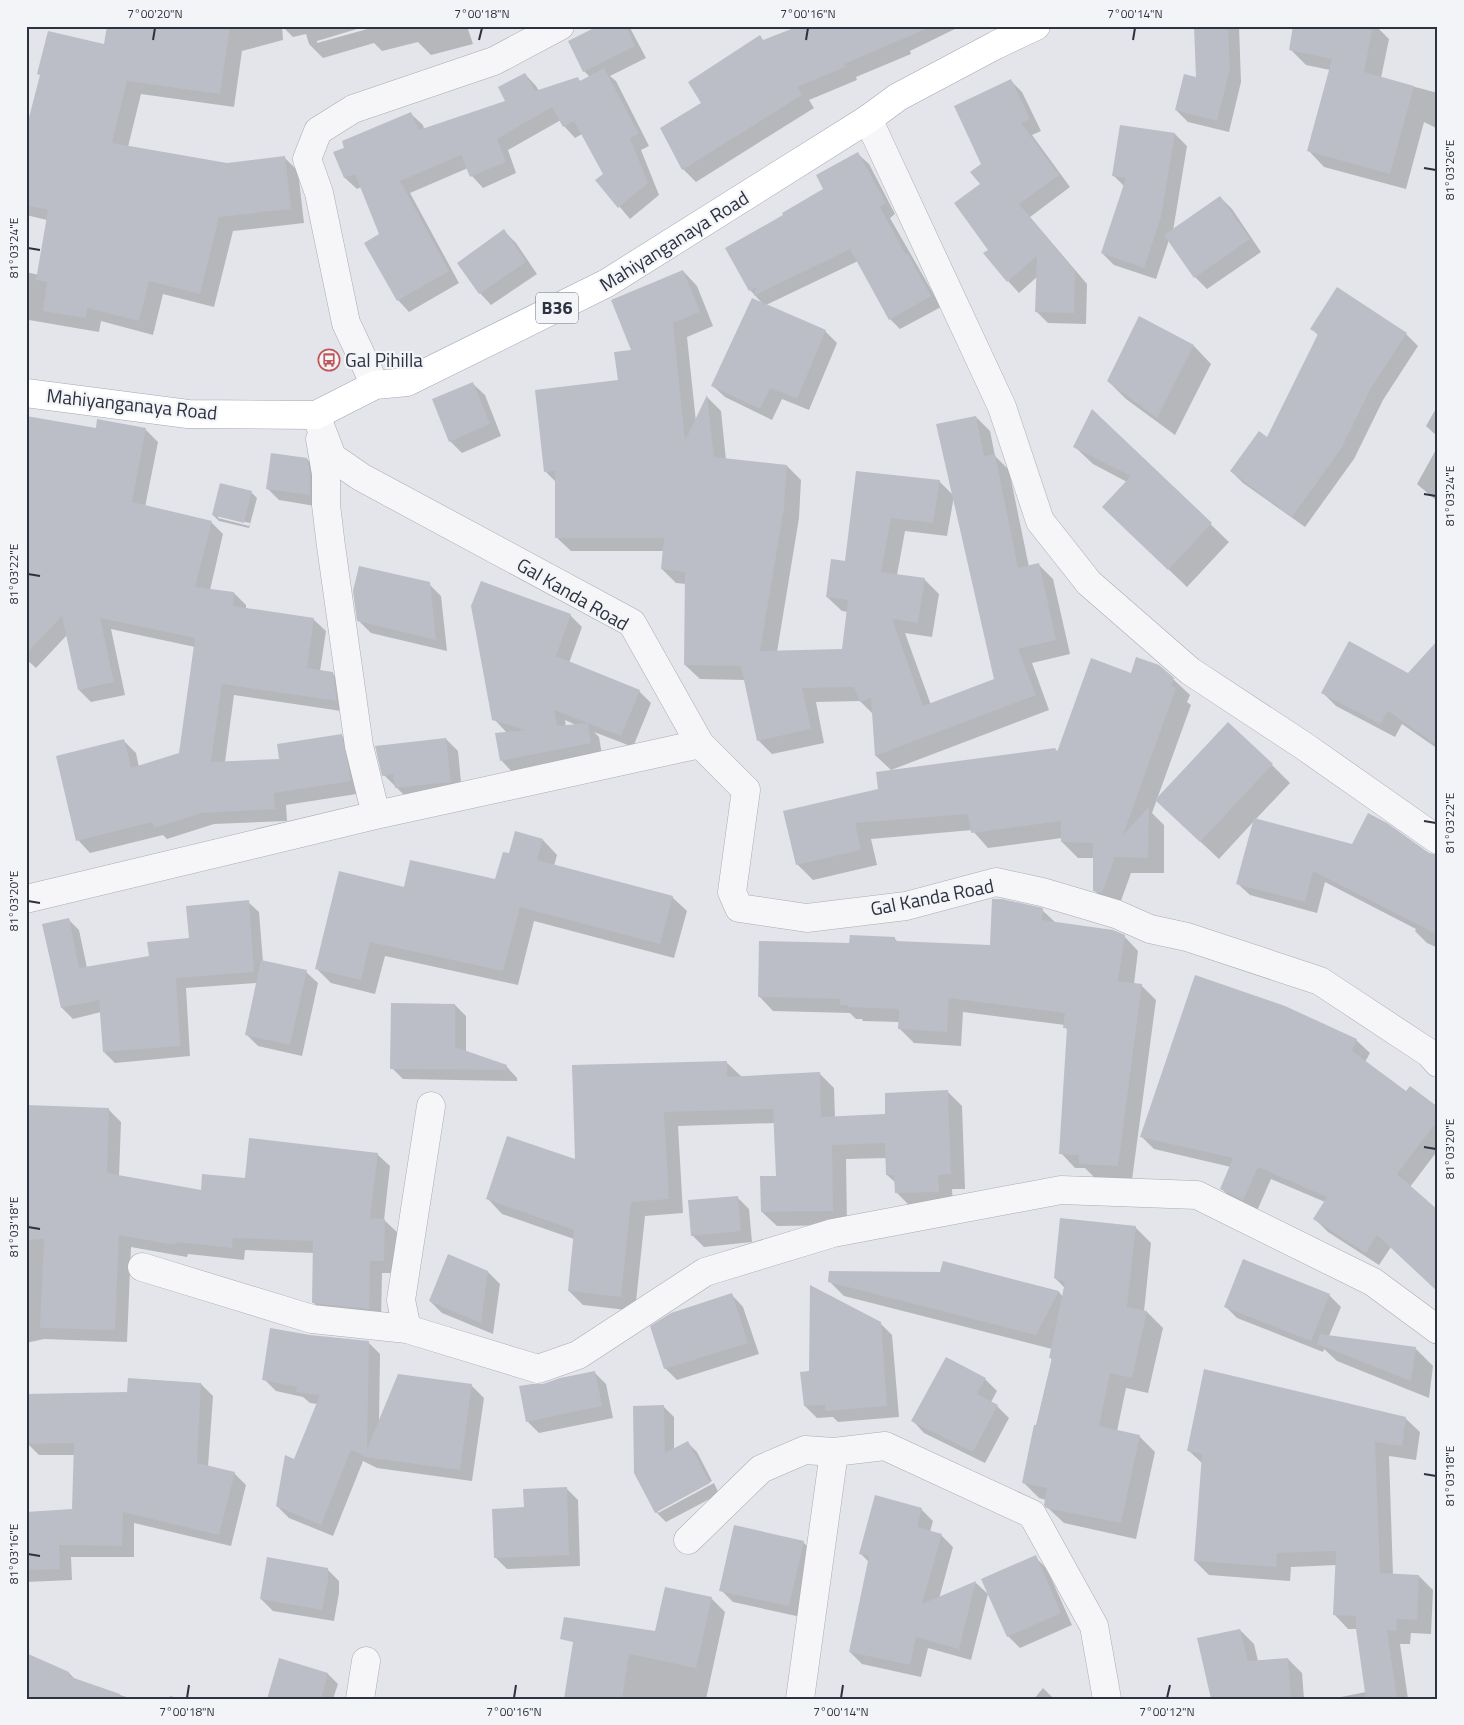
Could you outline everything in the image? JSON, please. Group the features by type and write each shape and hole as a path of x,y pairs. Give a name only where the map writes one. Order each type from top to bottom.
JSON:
{"main road":[{"name":"Mahiyanganaya Road","path":"26,393 188,414 316,415 375,385 407,382 607,283 868,119 898,97 1036,26"}],"street":[{"path":"375,385 346,323 319,193 307,159 318,131 353,109 494,61 560,26"},
{"path":"868,119 1002,407 1040,521 1089,584 1190,671 1304,746 1438,840"},
{"path":"316,415 326,474 326,505 359,746 376,815"},
{"name":"Gal Kanda Road","path":"316,415 332,457 361,477 632,623 700,744 746,790 732,892 739,908 807,918 906,906 996,882 1042,892 1106,912 1150,929 1187,938 1320,981 1435,1052"},
{"path":"26,899 376,815 700,744"},
{"path":"407,1329 401,1300 431,1106"},
{"path":"142,1267 312,1319 407,1329 538,1369 578,1356 705,1272 833,1233 1061,1190 1197,1195 1373,1282 1438,1330"},
{"path":"688,1540 761,1470 805,1450 834,1452 886,1446 1032,1514 1094,1626 1107,1699"},
{"path":"800,1699 834,1452"},
{"path":"360,1699 366,1661"}],"building":[{"path":"107,26 230,26 220,94 127,81 112,143 227,163 285,156 291,209 219,217 200,294 149,281 139,321 87,308 86,318 43,311 47,282 36,280 48,210 26,205 26,129 40,75 37,74 48,31 104,44"},
{"path":"598,26 626,26 635,46 583,72 568,41"},
{"path":"799,26 933,26 844,64 845,67 797,87 802,95 682,170 660,128 701,103 688,82 760,35 763,40"},
{"path":"1194,26 1228,26 1230,69 1217,121 1175,110 1184,74 1196,77"},
{"path":"1293,26 1373,26 1364,72 1414,86 1390,174 1307,151 1332,59 1289,50"},
{"path":"604,68 639,134 630,138 648,183 618,208 595,180 603,174 574,121 563,127 552,107 497,139 506,162 470,177 461,155 400,181 449,271 397,301 364,243 379,234 355,174 344,178 333,152 344,148 342,141 411,112 419,130 505,101 498,87 525,73 535,91 578,77 580,81"},
{"path":"1011,79 1030,119 1021,123 1059,175 1019,204 1075,271 1074,313 1035,312 1037,256 1007,282 983,253 988,250 954,203 980,184 970,172 981,164 954,106"},
{"path":"1120,125 1175,133 1161,217 1144,268 1101,253 1126,178 1112,176"},
{"path":"858,152 886,203 880,207 931,296 889,320 850,249 754,296 757,287 749,291 725,248 783,215 782,213 823,189 816,175"},
{"path":"1220,196 1250,239 1194,278 1164,235"},
{"path":"504,229 526,262 479,294 457,263"},
{"path":"683,270 700,312 673,323 685,441 707,395 714,457 787,465 785,502 760,651 842,649 848,600 826,597 831,559 845,561 856,471 940,480 933,523 891,518 881,572 925,578 918,623 892,619 923,706 994,679 936,424 976,416 984,456 995,454 1018,568 1039,563 1056,640 1018,649 1036,695 875,756 871,698 860,702 854,687 802,688 811,729 757,741 741,666 684,665 685,572 661,569 664,538 555,538 555,471 544,472 535,390 618,380 614,352 631,350 611,300"},
{"path":"1337,287 1407,333 1371,388 1342,447 1292,517 1230,471 1259,431 1267,437 1318,334 1310,329"},
{"path":"752,298 826,330 797,399 770,388 760,409 711,386"},
{"path":"1139,316 1194,345 1157,418 1107,381"},
{"path":"473,382 490,424 449,442 432,399"},
{"path":"1092,409 1212,523 1168,570 1102,507 1131,476 1073,447"},
{"path":"26,416 96,428 97,419 146,428 132,502 212,521 195,587 234,592 233,606 314,618 307,668 333,672 337,701 222,684 211,762 279,759 277,744 342,734 351,781 274,793 275,809 202,813 154,828 152,822 76,841 56,756 124,739 131,768 179,753 195,638 100,618 114,682 78,690 62,616 26,654"},
{"path":"271,453 307,458 310,475 310,495 266,489"},
{"path":"220,483 252,491 244,523 212,515"},
{"path":"359,566 430,582 436,640 357,621 353,591"},
{"path":"481,581 571,614 556,656 640,690 621,736 588,723 591,743 500,761 495,733 526,730 492,720 471,606","holes":["554,710 588,723 557,726"]},
{"path":"1438,640 1438,746 1388,711 1380,724 1321,693 1349,641 1408,673"},
{"path":"1136,657 1159,665 1174,678 1171,686 1176,688 1123,835 1149,807 1148,858 1115,857 1102,893 1093,891 1093,843 1061,842 1061,821 971,833 968,814 855,823 861,850 796,865 783,811 878,789 876,772 1055,748 1057,752 1091,658 1131,673"},
{"path":"1228,722 1273,764 1200,842 1155,800"},
{"path":"446,738 451,782 395,788 393,774 382,776 375,746"},
{"path":"1368,813 1387,823 1429,853 1438,855 1438,935 1313,871 1305,902 1236,884 1254,818 1352,844"},
{"path":"515,831 543,839 537,860 673,896 660,944 520,907 503,971 370,942 361,980 315,969 339,871 404,887 410,860 495,879 503,852 509,853"},
{"path":"992,899 1002,899 1043,908 1042,920 1113,930 1125,935 1118,981 1142,984 1118,1166 1079,1164 1079,1155 1059,1154 1067,1028 1063,1028 1065,1013 949,998 947,1032 898,1029 899,1009 848,1007 847,1005 840,1005 840,999 758,997 759,941 849,943 850,935 895,937 895,941 990,945"},
{"path":"249,900 254,972 176,978 180,1046 103,1052 99,1000 61,1008 42,924 69,918 79,968 149,956 147,942 189,938 186,906"},
{"path":"261,960 307,970 290,1045 245,1035"},
{"path":"1195,975 1285,1006 1357,1039 1352,1051 1406,1091 1410,1086 1438,1107 1438,1120 1397,1174 1438,1210 1438,1292 1377,1235 1366,1253 1313,1219 1327,1197 1258,1167 1243,1200 1220,1189 1233,1158 1140,1137"},
{"path":"391,1003 455,1004 455,1047 507,1065 506,1070 390,1069"},
{"path":"727,1061 727,1077 820,1072 821,1117 885,1114 885,1093 948,1090 951,1174 938,1175 939,1192 895,1193 894,1175 886,1175 885,1143 832,1145 833,1211 761,1212 760,1176 776,1176 773,1109 664,1112 669,1199 631,1202 621,1297 568,1291 574,1230 486,1199 507,1136 575,1159 572,1065"},
{"path":"26,1105 109,1108 107,1173 201,1190 202,1174 245,1178 249,1138 378,1153 370,1218 385,1219 384,1261 370,1261 369,1309 312,1303 313,1241 233,1238 232,1248 176,1242 175,1245 119,1235 115,1330 40,1328 44,1239 26,1240"},
{"path":"738,1196 741,1231 691,1236 688,1200"},
{"path":"1060,1218 1136,1226 1127,1307 1147,1311 1132,1378 1110,1373 1099,1426 1140,1435 1121,1523 1046,1508 1044,1505 1047,1488 1022,1483 1034,1425 1036,1425 1052,1358 1049,1358 1065,1282 1054,1278"},
{"path":"448,1254 488,1271 481,1323 429,1301"},
{"path":"1243,1259 1330,1294 1311,1341 1224,1307"},
{"path":"943,1261 1059,1291 1036,1335 828,1282 829,1271 940,1272"},
{"path":"810,1285 881,1322 887,1406 825,1411 825,1405 804,1406 800,1372 809,1371"},
{"path":"732,1293 748,1343 664,1369 650,1326 671,1313"},
{"path":"270,1328 310,1335 369,1341 367,1449 398,1374 472,1384 460,1470 364,1457 351,1450 321,1525 276,1506 285,1455 294,1459 320,1395 296,1392 297,1387 262,1380"},
{"path":"1320,1334 1416,1347 1411,1381 1317,1344"},
{"path":"946,1357 986,1378 977,1394 998,1405 973,1452 911,1421"},
{"path":"1204,1369 1406,1417 1402,1446 1375,1442 1380,1573 1419,1575 1417,1620 1397,1619 1396,1631 1387,1630 1397,1699 1366,1699 1356,1629 1356,1616 1333,1615 1336,1551 1277,1553 1276,1567 1194,1561 1202,1454 1187,1451"},
{"path":"595,1371 602,1406 526,1422 519,1386 543,1384 560,1378"},
{"path":"128,1378 201,1383 197,1463 235,1472 219,1535 123,1512 122,1546 59,1545 60,1569 26,1570 26,1512 72,1509 74,1443 26,1444 26,1394 127,1392"},
{"path":"664,1405 665,1453 688,1441 710,1483 655,1513 634,1473 633,1406"},
{"path":"567,1487 569,1555 494,1558 492,1509 524,1507 523,1489"},
{"path":"875,1495 922,1508 917,1527 942,1534 922,1604 976,1581 959,1649 916,1637 910,1665 849,1652 869,1556 859,1554"},
{"path":"734,1525 804,1541 789,1606 719,1591"},
{"path":"1036,1555 1061,1613 1007,1637 981,1579"},
{"path":"267,1557 328,1568 328,1580 322,1610 260,1599"},
{"path":"665,1587 712,1597 696,1668 629,1654 622,1699 564,1699 573,1642 560,1639 564,1617 655,1631"},
{"path":"1240,1629 1248,1661 1288,1658 1291,1699 1211,1699 1197,1638"},
{"path":"26,1653 69,1672 68,1676 120,1694 120,1699 26,1699"},
{"path":"279,1658 328,1673 321,1699 267,1699"}],"place":[{"name":"Gal Pihilla","path":"329,360"}]}
